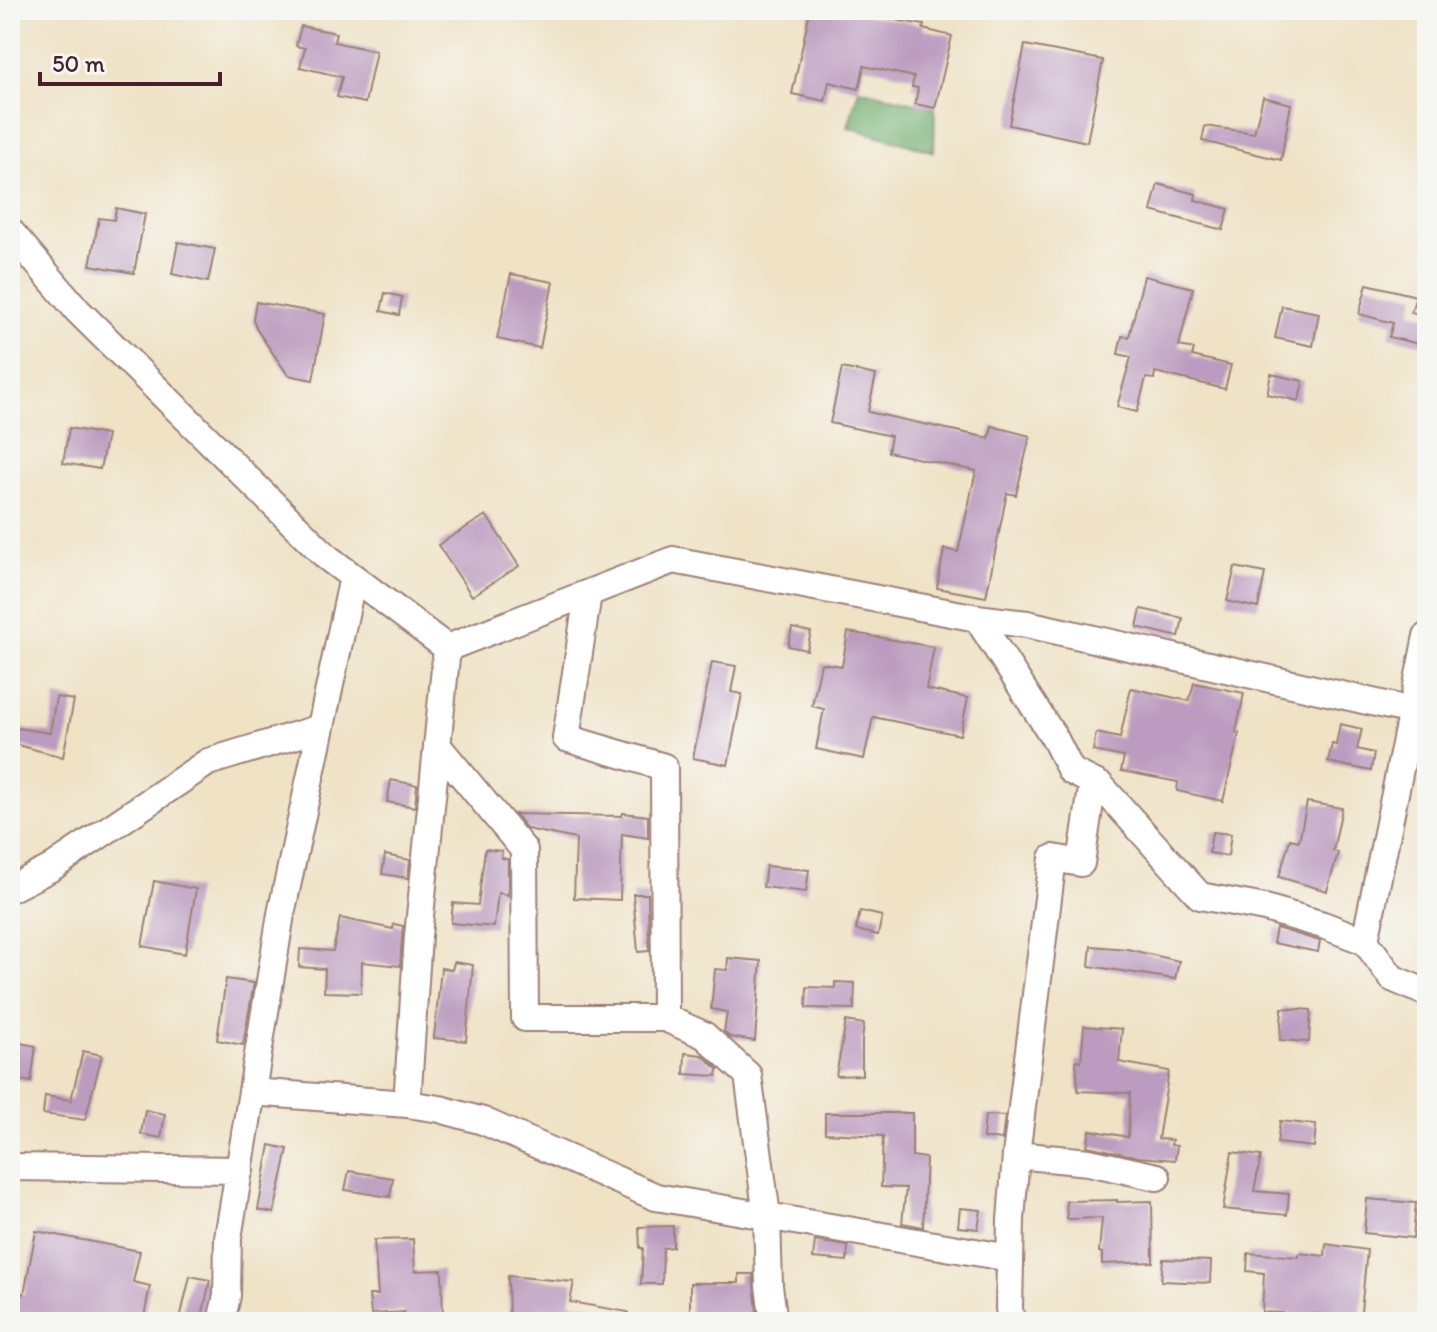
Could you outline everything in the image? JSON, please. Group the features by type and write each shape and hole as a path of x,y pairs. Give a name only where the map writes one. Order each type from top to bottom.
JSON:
{"street":[{"path":"10,231 78,311 328,558 447,648"},
{"path":"447,648 673,560 977,618 1027,624 1412,711"},
{"path":"221,1322 227,1296 228,1238 281,914 353,577"},
{"path":"588,594 566,738 664,767 665,1018"},
{"path":"977,618 1055,739 1071,771 1101,786 1200,896 1265,908 1365,941 1392,978 1427,993"},
{"path":"1365,941 1427,636"},
{"path":"407,1104 418,936 447,648"},
{"path":"10,889 51,868 208,762 320,728"},
{"path":"437,745 524,850 525,1018 665,1018 704,1035 748,1075 767,1216 769,1286 774,1322"},
{"path":"1011,1322 1010,1258 1016,1155 1053,858 1081,863 1093,782"},
{"path":"252,1092 407,1104 483,1121 656,1197 1010,1258"},
{"path":"1016,1155 1089,1162 1157,1177"},
{"path":"10,1167 240,1170"}],"green space":[{"path":"859,89 935,108 934,152 848,127"}],"building":[{"path":"810,10 839,10 924,25 923,29 952,36 935,108 915,104 918,88 912,87 914,77 864,66 859,89 829,82 825,101 792,94"},
{"path":"301,26 336,33 334,42 376,51 365,103 337,97 342,77 300,67 305,48 296,46"},
{"path":"1025,45 1103,60 1087,142 1009,125"},
{"path":"1263,97 1291,104 1281,160 1202,141 1205,126 1254,133"},
{"path":"1158,184 1196,194 1195,200 1229,209 1223,230 1151,211"},
{"path":"116,208 145,214 134,273 90,265 99,218 114,220"},
{"path":"178,242 215,249 208,282 172,274"},
{"path":"511,274 553,282 540,348 497,339"},
{"path":"1144,276 1193,288 1179,346 1194,349 1192,356 1231,365 1225,389 1155,372 1154,379 1146,378 1137,412 1117,407 1131,357 1118,354 1122,336 1129,337"},
{"path":"1367,284 1416,296 1411,312 1427,316 1427,346 1389,337 1393,323 1359,314"},
{"path":"385,293 402,297 399,315 381,311"},
{"path":"256,302 325,314 313,380 288,375 257,330 253,319"},
{"path":"1282,306 1319,313 1313,346 1275,338"},
{"path":"842,368 876,375 868,412 989,438 992,426 1030,436 1016,495 1007,493 986,597 937,588 944,549 958,552 976,471 888,452 891,436 830,423"},
{"path":"1271,374 1303,381 1299,401 1267,394"},
{"path":"69,428 107,435 100,469 63,463"},
{"path":"486,515 519,566 472,596 438,545"},
{"path":"1235,567 1265,573 1258,608 1227,601"},
{"path":"1141,609 1183,618 1179,637 1137,627"},
{"path":"792,628 811,632 807,650 788,646"},
{"path":"848,632 934,647 926,689 968,698 960,735 873,717 864,759 816,749 824,709 812,706 821,663 842,666"},
{"path":"712,662 736,666 731,692 742,694 728,765 693,758"},
{"path":"1194,683 1244,693 1236,733 1239,733 1223,801 1177,791 1178,782 1121,771 1124,757 1093,751 1096,733 1120,738 1131,688 1189,701"},
{"path":"56,697 74,700 63,757 10,743 10,727 50,733"},
{"path":"1340,724 1362,729 1357,749 1374,753 1371,771 1328,762 1332,744 1336,745"},
{"path":"391,780 417,785 415,807 387,802"},
{"path":"1307,802 1342,808 1333,851 1338,853 1327,891 1279,877 1290,839 1299,841"},
{"path":"623,813 648,816 648,838 622,834 620,900 574,898 576,839 527,829 515,814 622,816"},
{"path":"1212,832 1231,834 1228,856 1209,853"},
{"path":"485,849 502,851 501,858 508,859 508,895 498,893 494,927 451,923 453,903 478,905"},
{"path":"385,855 410,860 408,878 382,874"},
{"path":"766,866 809,870 806,892 763,887"},
{"path":"154,881 196,889 185,954 142,946"},
{"path":"633,894 648,894 649,951 638,952"},
{"path":"860,911 882,916 878,935 856,930"},
{"path":"340,918 393,929 394,924 403,926 400,966 362,962 361,993 324,992 325,969 299,967 300,949 333,951"},
{"path":"1276,928 1320,941 1318,952 1273,943"},
{"path":"1091,946 1127,949 1179,961 1175,979 1089,966"},
{"path":"728,958 761,961 755,1041 730,1037 724,1032 727,1012 711,1009 715,969 727,970"},
{"path":"454,962 473,965 466,1041 434,1038 441,968 452,970"},
{"path":"226,979 254,983 243,1045 217,1040"},
{"path":"835,982 855,983 854,1009 806,1008 807,987 835,988"},
{"path":"1282,1008 1311,1010 1309,1042 1280,1040"},
{"path":"846,1021 864,1024 862,1075 836,1076"},
{"path":"1084,1026 1122,1029 1119,1062 1169,1071 1158,1139 1172,1140 1171,1145 1177,1146 1175,1160 1139,1157 1087,1146 1090,1130 1128,1137 1130,1093 1078,1091 1076,1060 1081,1061"},
{"path":"10,1041 36,1046 31,1082 10,1078"},
{"path":"83,1051 102,1055 85,1120 43,1114 45,1096 71,1100"},
{"path":"685,1053 702,1055 718,1069 717,1076 684,1074"},
{"path":"145,1110 165,1114 161,1138 141,1134"},
{"path":"825,1113 912,1113 912,1156 926,1158 923,1227 902,1223 906,1188 881,1187 883,1136 825,1133"},
{"path":"985,1115 1005,1116 1002,1140 983,1138"},
{"path":"1280,1121 1316,1125 1314,1147 1277,1143"},
{"path":"270,1145 288,1149 274,1213 258,1210"},
{"path":"1232,1152 1261,1156 1254,1191 1289,1194 1287,1215 1223,1209"},
{"path":"349,1171 393,1178 390,1197 345,1190"},
{"path":"1367,1199 1416,1203 1413,1238 1364,1233"},
{"path":"1066,1201 1152,1201 1153,1262 1102,1264 1102,1253 1099,1252 1102,1218 1067,1219"},
{"path":"960,1208 981,1210 978,1229 958,1227"},
{"path":"673,1226 673,1247 663,1248 662,1284 641,1284 643,1248 640,1248 639,1227"},
{"path":"36,1231 140,1251 133,1282 150,1286 143,1322 34,1322 10,1317 10,1291 24,1294"},
{"path":"413,1239 415,1271 442,1270 443,1322 403,1322 404,1312 371,1314 369,1295 378,1295 374,1240"},
{"path":"815,1241 848,1246 847,1261 813,1258"},
{"path":"1326,1244 1367,1250 1360,1322 1326,1322 1327,1315 1262,1312 1264,1273 1247,1271 1248,1253 1325,1256"},
{"path":"1163,1259 1211,1261 1210,1283 1161,1281"},
{"path":"739,1274 753,1274 758,1322 690,1322 690,1283 739,1283"},
{"path":"190,1276 210,1280 201,1322 180,1319"},
{"path":"508,1276 574,1282 570,1302 628,1312 627,1322 509,1322"}]}
